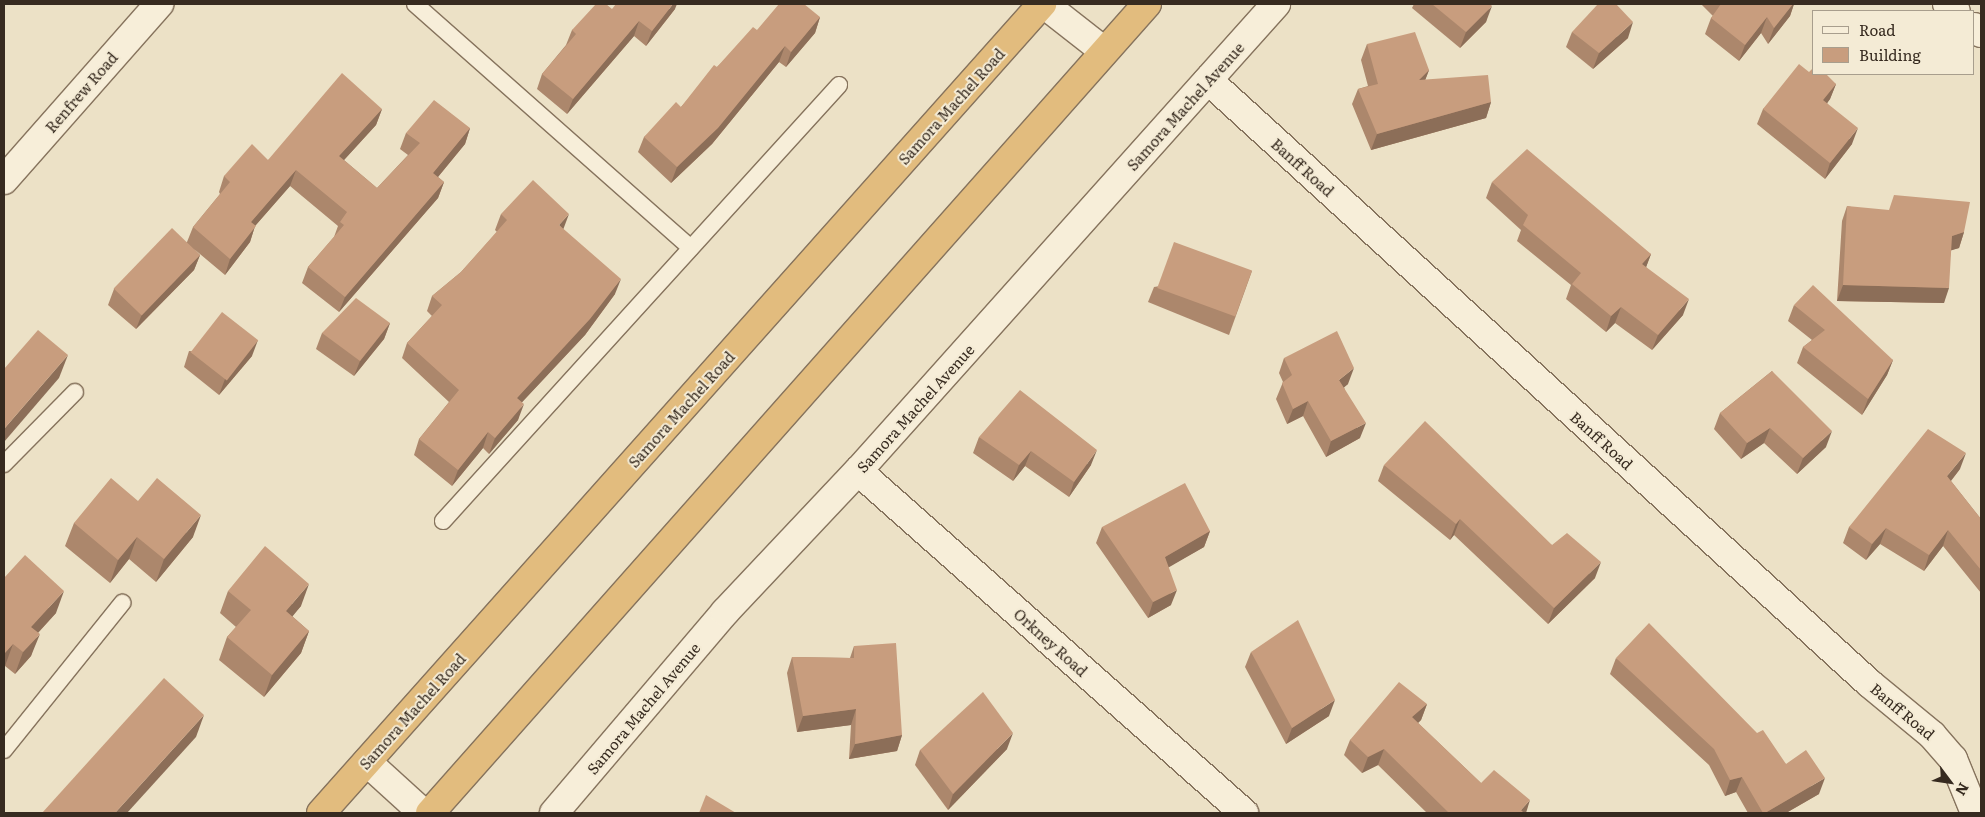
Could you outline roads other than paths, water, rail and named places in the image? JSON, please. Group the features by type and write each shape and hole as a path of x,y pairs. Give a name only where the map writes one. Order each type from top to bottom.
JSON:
{"highway":[{"name":"Samora Machel Road","path":"322,813 1043,4"},
{"path":"430,813 1104,51 1148,4"}],"street":[{"name":"Renfrew Road","path":"4,180 159,4"},
{"path":"1043,4 1104,51"},
{"name":"Samora Machel Avenue","path":"554,813 725,612 858,471 1276,4"},
{"name":"Banff Road","path":"1208,80 1869,683 1932,735 1953,759 1975,813"},
{"name":"Orkney Road","path":"858,471 1244,813"},
{"path":"367,762 423,813"}],"lane":[{"path":"415,4 691,248"},
{"path":"443,521 839,85"},
{"path":"4,464 75,392"},
{"path":"4,750 122,603"}]}
